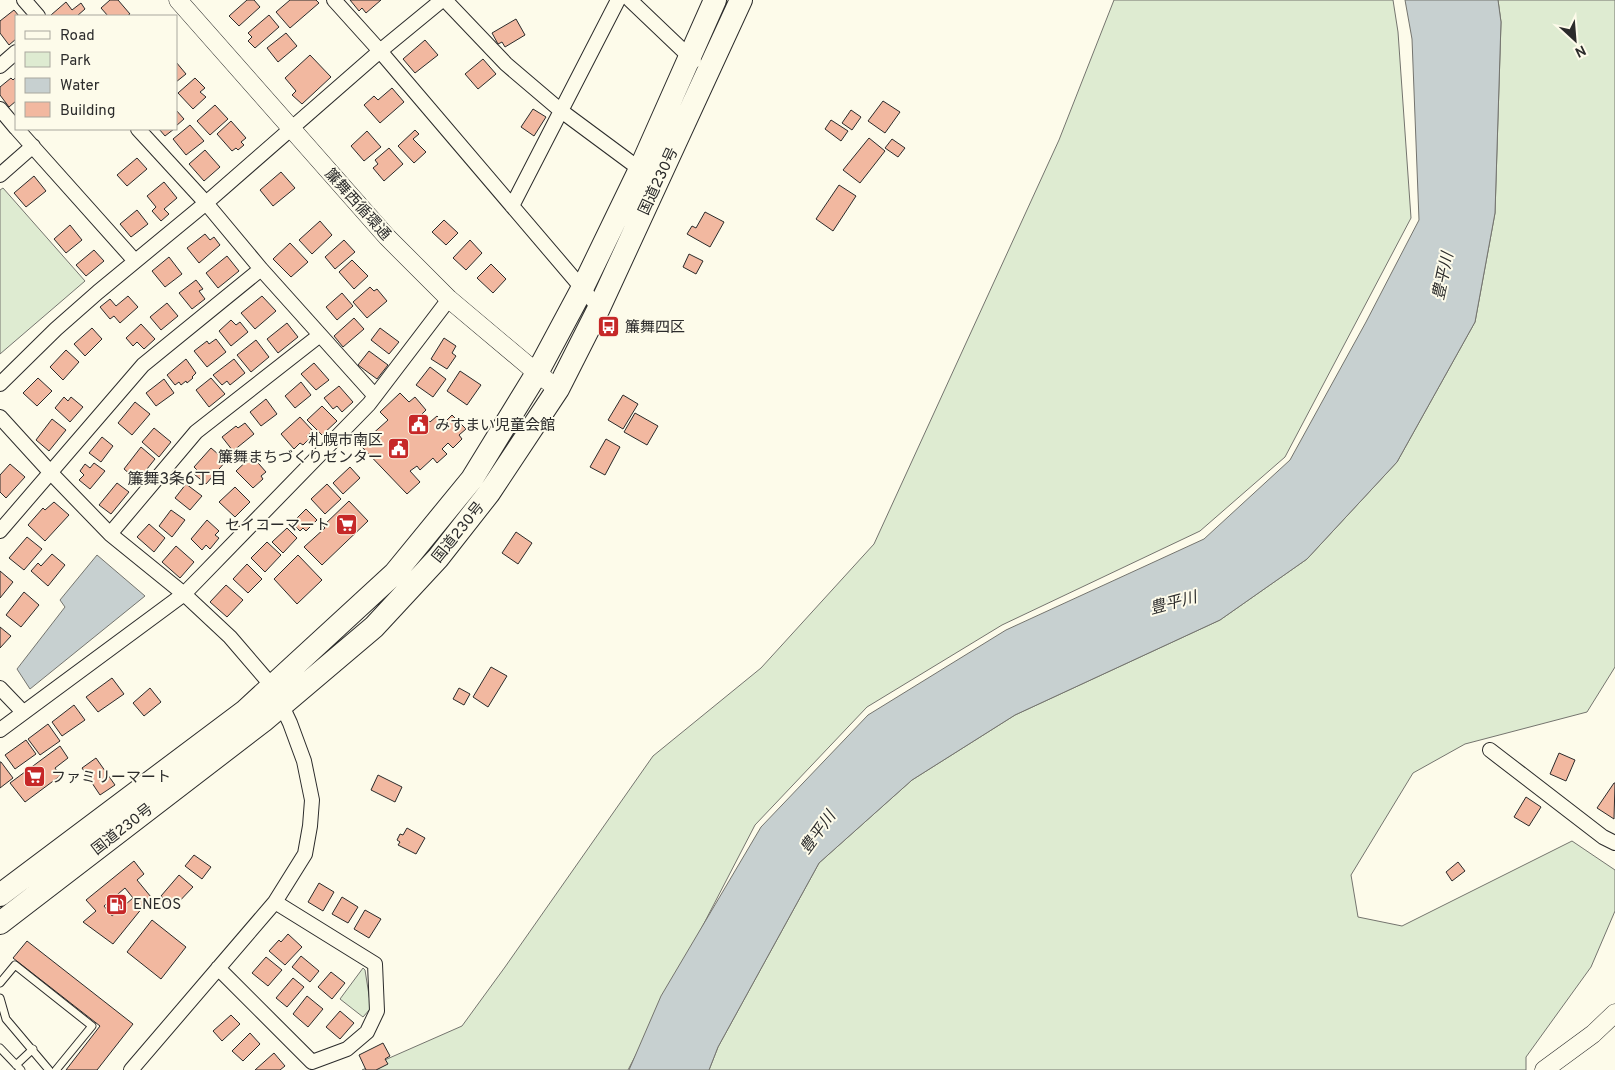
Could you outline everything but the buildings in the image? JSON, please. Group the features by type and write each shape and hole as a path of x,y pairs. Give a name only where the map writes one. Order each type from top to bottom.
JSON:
{"highway":[{"name":"国道230号","path":"7,918 277,696 374,627 438,558 489,493 558,389 599,308 690,57 715,0"},
{"name":"国道230号","path":"0,894 245,711 277,696 395,574 472,479 537,373 582,289 707,73 741,0"}],"street":[{"path":"24,0 37,15"},
{"name":"簾舞西循環通","path":"178,0 291,130 387,236 449,299 558,389"},
{"path":"334,0 380,51 599,308"},
{"path":"0,384 56,329 135,261 206,204 380,51 443,0 506,64 560,110 648,175"},
{"path":"512,206 618,0"},
{"path":"630,0 707,73"},
{"path":"0,66 15,53"},
{"path":"0,109 15,126"},
{"path":"19,130 135,261"},
{"path":"139,130 375,396"},
{"path":"0,174 33,146"},
{"path":"0,531 143,365 261,269"},
{"path":"0,730 184,594 370,404 449,299"},
{"path":"110,534 196,432 320,335"},
{"path":"0,417 110,534 184,594 230,637 277,696 304,760 312,800 305,854 275,902 131,1070"},
{"path":"0,688 23,712"},
{"path":"1490,750 1603,836 1615,843"},
{"path":"0,894 7,918"},
{"path":"218,968 312,1062 347,1049 367,1032 377,1011 375,964 275,902"},
{"path":"1544,1070 1593,1034 1615,1013"}],"lane":[{"path":"0,983 16,965 92,1026 56,1070"},
{"path":"0,998 6,1019 49,1070"},
{"path":"0,1048 18,1067 33,1049"}],"green space":[{"path":"1114,0 1393,0 1398,32 1411,218 1285,457 1200,531 1002,625 867,707 755,825 628,1070 362,1070 462,1026 653,756 761,668 874,544 1059,140"},
{"path":"1498,0 1615,0 1615,667 1587,712 1465,744 1413,773 1351,875 1358,917 1402,926 1572,841 1615,870 1615,911 1591,967 1526,1057 1526,1070 709,1070 718,1047 819,863 912,780 1015,715 1220,620 1307,559 1397,462 1475,322 1495,213 1501,22"},
{"path":"3,188 85,281 0,354 0,190"},
{"path":"363,968 365,970 371,1008 363,1017 340,999"}],"water":[{"name":"豊平川","path":"1405,0 1498,0 1501,22 1495,213 1475,322 1397,462 1307,559 1220,620 1015,715 912,780 819,863 718,1047 709,1070 629,1070 661,996 761,827 868,715 1006,630 1204,539 1290,460 1366,322 1419,220 1412,39"},
{"path":"97,555 145,596 30,689 17,669 65,607 60,600"}],"place":[{"name":"簾舞四区","path":"609,327"},
{"name":"みすまい児童会館","path":"419,425"},
{"name":"札幌市南区 簾舞まちづくりセンター","path":"399,449"},
{"name":"セイコーマート","path":"346,525"},
{"name":"ファミリーマート","path":"35,777"},
{"name":"ENEOS","path":"117,904"}],"district":[{"name":"簾舞3条6丁目","path":"177,478"}]}
